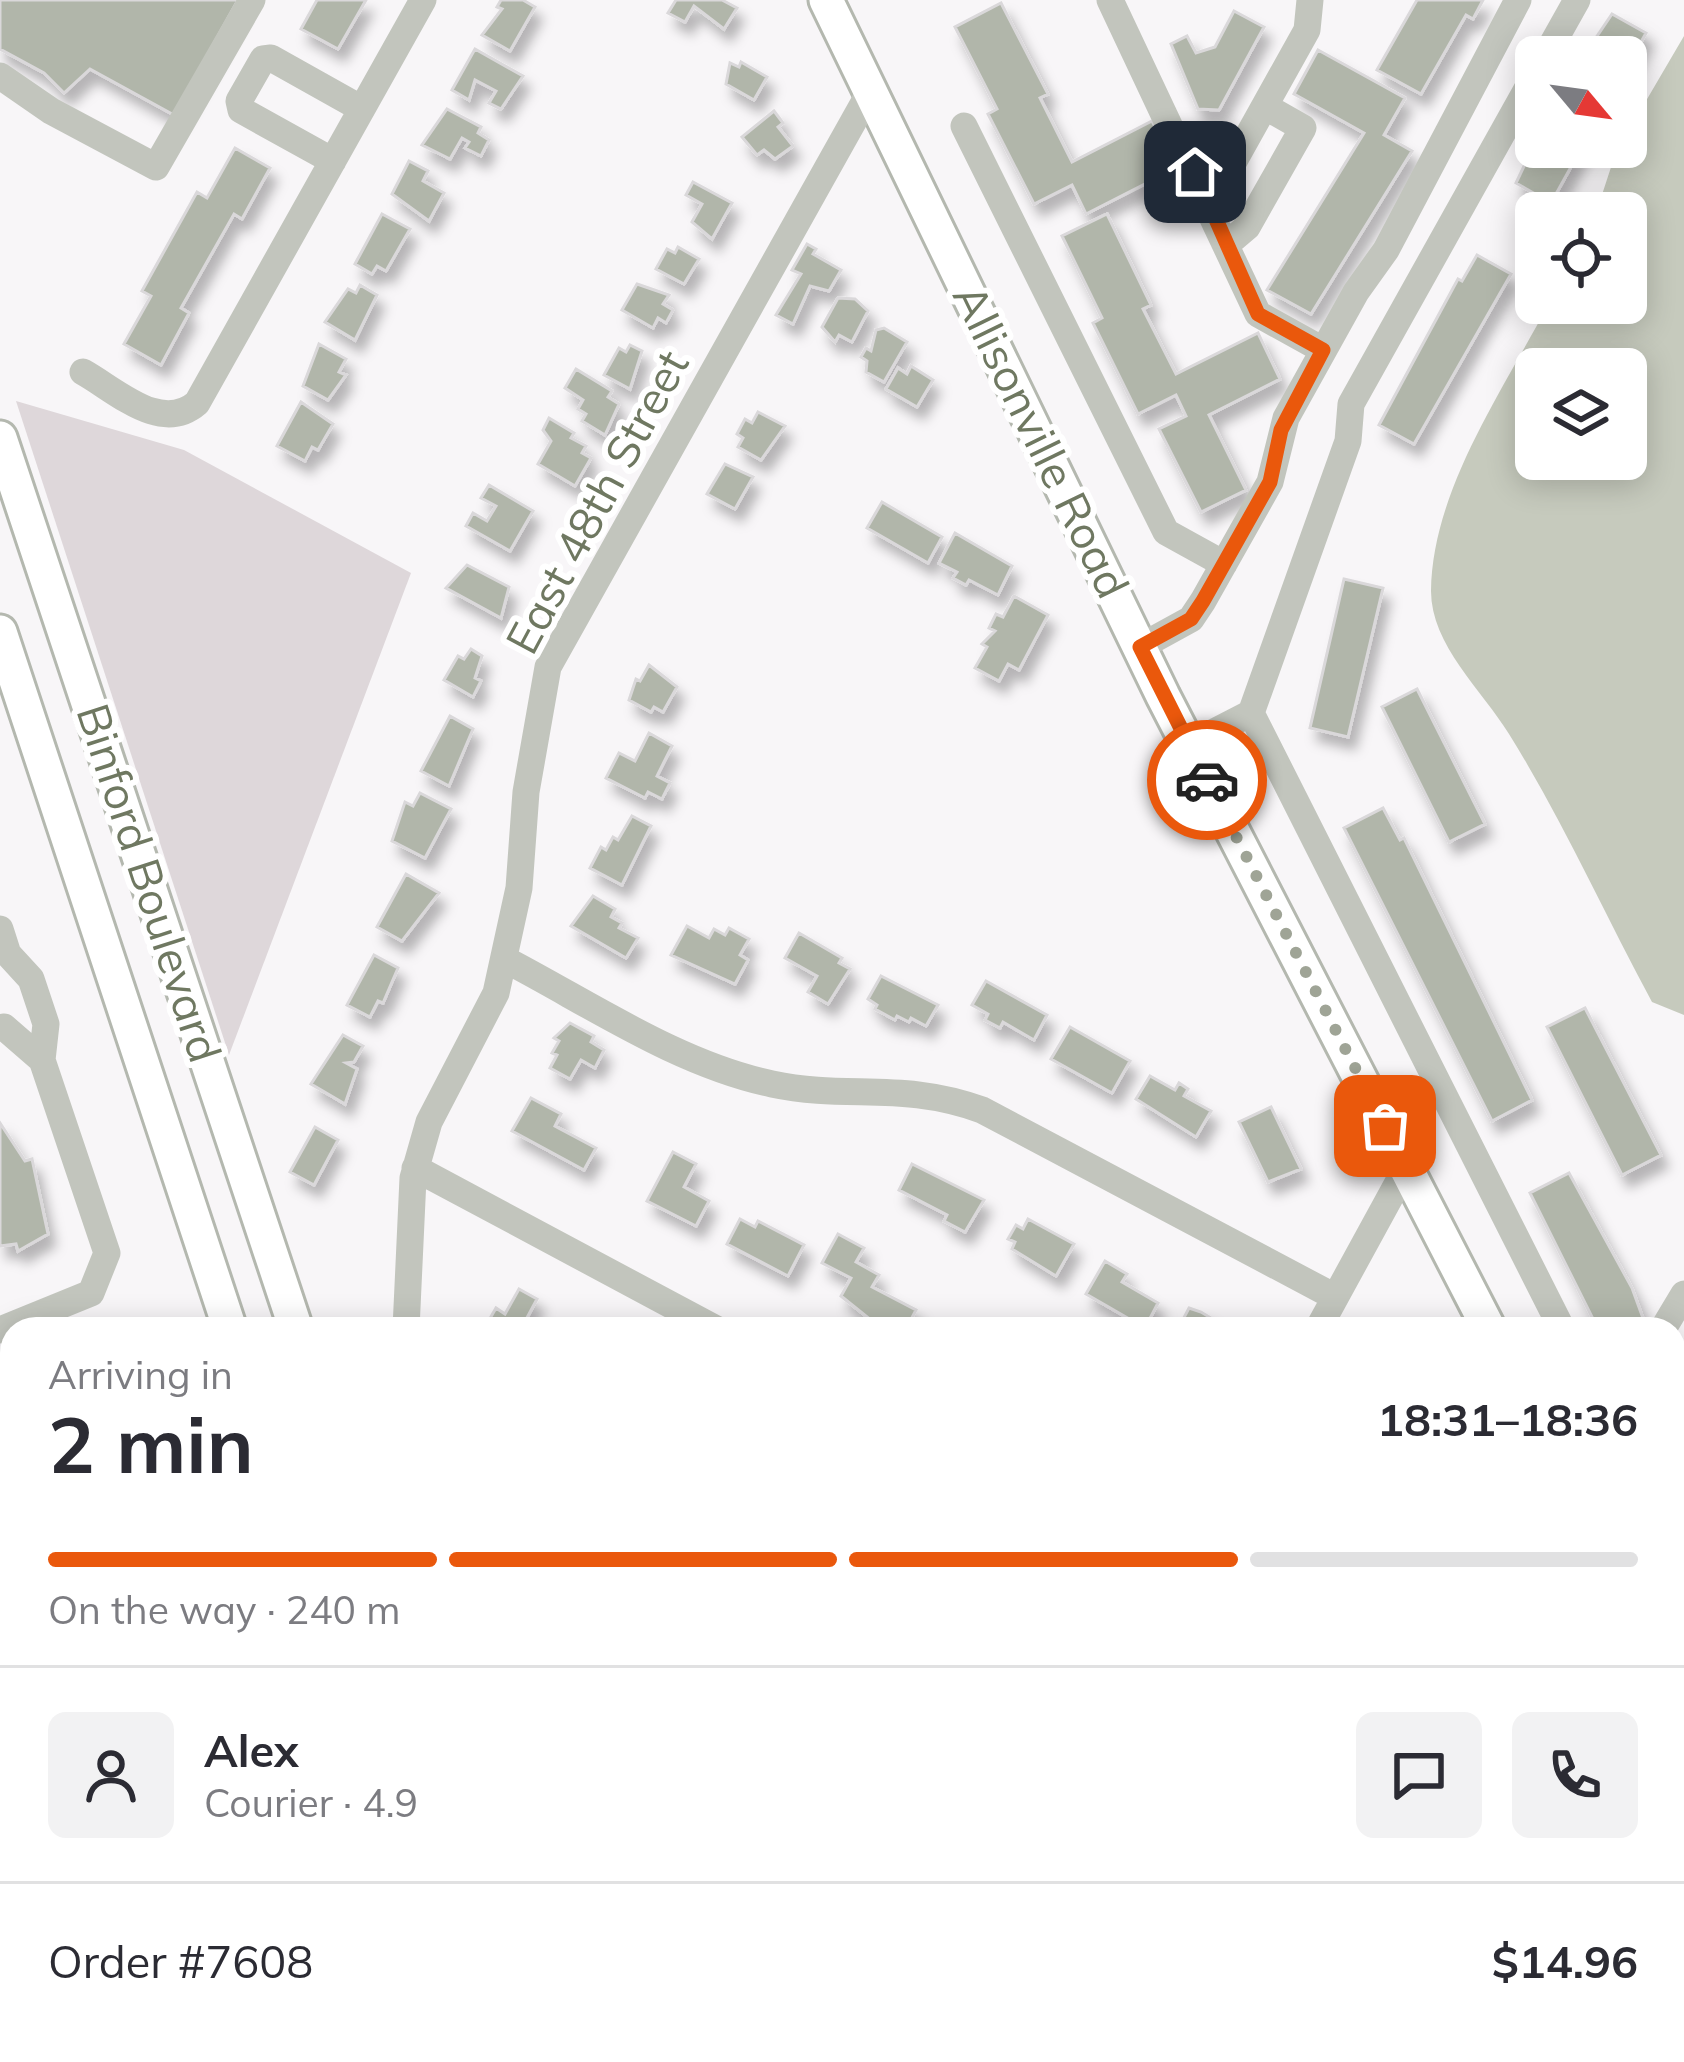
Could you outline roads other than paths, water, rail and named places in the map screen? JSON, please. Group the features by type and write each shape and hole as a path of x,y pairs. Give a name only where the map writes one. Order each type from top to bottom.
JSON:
{"main road":[{"name":"Allisonville Road","path":"826,0 1140,647 1483,1317"},
{"name":"Binford Boulevard","path":"0,438 292,1317"},
{"name":"Binford Boulevard","path":"0,632 226,1317"}],"street":[{"path":"0,76 51,111 156,167 252,0"},
{"path":"83,372 159,415 187,412 197,403 423,0"},
{"path":"1110,0 1258,314 1323,350"},
{"path":"1210,204 1307,30 1310,0"},
{"path":"1140,647 1191,619 1224,564 1270,482 1281,430 1323,350 1387,250 1518,0"},
{"path":"1557,36 1577,0"},
{"path":"333,161 241,110 239,101 261,62 271,58 362,109"},
{"name":"East 48th Street","path":"407,1317 416,1168 436,1107 496,993 548,667 871,90"},
{"path":"1227,244 1247,227 1303,128 1266,107"},
{"path":"1189,745 1251,713 1348,441 1352,404 1515,111"},
{"path":"964,126 1166,532 1224,564"},
{"path":"1251,713 1556,1317"},
{"path":"3,955 31,979 46,1024 42,1060 107,1252 91,1293 32,1317"},
{"path":"504,959 731,1073 798,1088 926,1093 982,1110 1335,1297"},
{"path":"4,1027 42,1060"},
{"path":"416,1168 694,1317"},
{"path":"1324,1317 1406,1168"}]}
